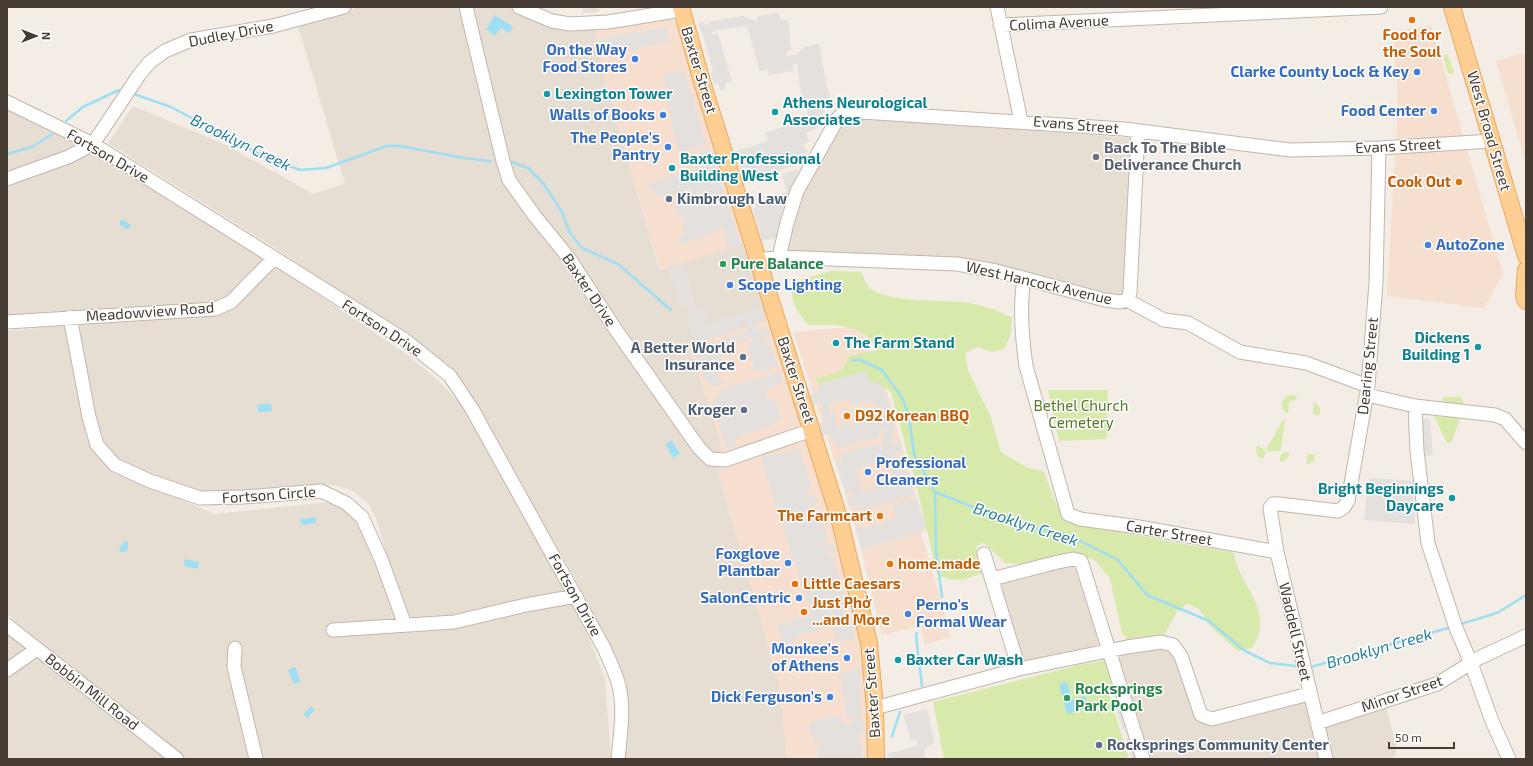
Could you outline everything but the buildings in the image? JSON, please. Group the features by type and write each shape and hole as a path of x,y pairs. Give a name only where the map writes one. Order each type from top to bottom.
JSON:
{"main road":[{"name":"West Broad Street","path":"1452,7 1526,256"},
{"name":"Baxter Street","path":"682,8 702,82 812,430 840,521 856,580 869,643 875,708 876,759"},
{"path":"1525,297 1526,270"}],"street":[{"name":"Dudley Drive","path":"93,144 139,75 150,62 165,51 191,40 272,26 344,7"},
{"name":"Baxter Drive","path":"466,7 503,161 509,180 534,215 569,258 616,330 699,448 710,459 725,460 812,430"},
{"path":"519,7 552,21 570,24 608,22 682,8"},
{"path":"997,7 1021,121"},
{"name":"Colima Avenue","path":"1000,26 1381,7"},
{"name":"Fortson Drive","path":"7,102 93,144 406,340 450,376 472,409 576,596 604,648 615,673 620,691 621,710 618,759"},
{"name":"Evans Street","path":"779,256 786,223 801,183 838,118 844,112 855,110 1021,121 1138,131 1266,148 1318,150 1492,141"},
{"path":"1138,131 1130,294 1127,300 1164,320 1188,323 1240,352 1306,363 1367,391 1415,406 1495,415 1505,419 1526,443"},
{"path":"7,179 68,157 93,144"},
{"name":"Dearing Street","path":"1272,505 1279,504 1335,511 1344,507 1348,501 1367,391 1376,283 1379,148"},
{"name":"West Hancock Avenue","path":"759,260 779,256 957,264 990,269 1105,300 1120,302 1127,300"},
{"name":"Meadowview Road","path":"7,322 215,309 230,302 274,258"},
{"name":"Carter Street","path":"1024,279 1022,341 1026,366 1068,514 1080,519 1139,527 1277,552"},
{"name":"Fortson Circle","path":"70,317 89,417 96,445 115,465 150,481 200,498 243,498 321,491 346,503 362,517 381,559 405,625"},
{"path":"1415,406 1417,451 1428,543 1456,628 1471,663 1485,704 1509,759"},
{"name":"Waddell Street","path":"1272,505 1270,512 1277,552 1309,694 1326,759"},
{"path":"984,554 1019,670"},
{"path":"992,579 1058,562 1074,559 1081,561 1143,759"},
{"path":"333,630 454,622 526,605 576,596"},
{"name":"Bobbin Mill Road","path":"7,625 177,759"},
{"name":"Minor Street","path":"1317,723 1426,688 1446,680 1489,652 1526,636"},
{"path":"875,708 1019,670 1109,651 1161,642 1173,645 1181,656 1201,715 1212,719 1309,694"},
{"path":"235,648 235,671 256,759"},
{"path":"7,670 37,649"}],"shaded area":[{"path":"359,7 510,7 533,17 595,27 603,72 659,269 746,244 769,320 688,347 707,398 722,446 719,476 779,683 787,759 620,759 623,675 574,576 477,412 441,363 286,255 108,143 133,106 224,144 313,194 345,184 298,26"},
{"path":"583,7 597,7 600,12 582,13"},
{"path":"779,13 781,20 788,20 791,50 785,53 787,56 797,55 803,47 819,44 827,87 832,103 826,107 817,128 806,133 809,141 803,145 808,152 801,155 802,162 754,180 749,173 742,174 736,151 768,141 765,133 809,119 800,88 797,64 793,64 794,71 769,75 768,69 760,71 747,26 717,30 712,32 712,35 718,34 732,81 725,84 726,89 720,90 718,84 714,84 711,75 713,71 703,35 698,25 701,22 706,25 711,21 743,16 758,22 758,16"},
{"path":"670,18 677,26 688,66 746,244 660,270 603,72 595,27"},
{"path":"1431,25 1503,274 1484,308 1387,296 1398,102 1393,32"},
{"path":"666,27 669,41 633,50 627,46 620,55 617,52 604,56 599,39"},
{"path":"1526,52 1526,163 1496,61"},
{"path":"684,70 706,144 678,152 663,75"},
{"path":"7,106 78,142 72,150 48,160 7,172"},
{"path":"852,115 1010,124 1017,129 1130,138 1132,142 1124,295 1120,297 964,260 785,251 801,196 843,118"},
{"path":"709,148 741,245 729,249 722,228 712,231 713,234 681,245 678,237 685,235 682,226 686,224 683,216 678,217 673,200 678,201 677,192 660,197 646,184 703,167 698,151"},
{"path":"94,153 261,256 263,260 231,294 218,303 7,316 7,183"},
{"path":"799,169 783,208 778,238 762,241 753,209 756,208 755,203 787,192 782,174"},
{"path":"683,264 698,311 706,309 709,318 704,320 706,324 760,308 763,317 755,321 756,326 758,331 768,328 770,336 763,338 762,340 764,342 769,341 778,366 763,372 761,369 755,371 747,344 753,341 751,338 718,348 724,366 717,369 721,382 724,381 725,384 712,388 709,380 705,381 694,348 745,333 748,328 746,323 743,321 740,323 741,329 701,341 698,334 692,336 686,315 692,313 687,305 681,307 668,269"},
{"path":"275,267 282,270 409,356 439,381 464,408 512,491 565,590 561,594 446,619 426,621 412,617 407,612 389,562 376,518 368,503 350,489 331,485 213,493 194,492 119,462 100,443 77,324 81,322 216,315"},
{"path":"769,320 801,423 798,427 786,433 721,456 722,446 707,398 688,346"},
{"path":"66,325 91,447 110,469 215,514 339,501 360,517 402,631 569,602 575,604 605,678 611,759 186,759 7,614 7,331"},
{"path":"859,326 886,389 926,530 921,532 951,637 925,644 921,626 882,635 852,513 793,332"},
{"path":"866,371 869,381 878,383 885,389 894,424 892,441 893,443 899,442 902,452 896,455 902,472 908,471 915,495 858,511 855,505 849,507 846,498 852,496 853,492 846,493 837,463 842,460 840,454 878,443 881,449 885,430 879,431 879,437 837,448 835,441 829,434 825,434 823,437 818,424 824,423 825,420 821,404 817,403 813,407 809,394 819,393 818,384","holes":["850,399 852,406 866,401 867,403 873,402 874,406 877,406 879,414 877,415 877,418 838,427 834,412 831,413 829,404","884,460 889,462 894,476 893,482 862,491 856,469"]},
{"path":"780,372 783,382 769,387 766,394 768,400 775,399 781,418 775,420 774,425 739,436 736,440 736,446 727,449 713,404 717,397 723,389"},
{"path":"1420,419 1430,419 1433,455 1423,456"},
{"path":"804,439 806,440 833,524 859,631 866,694 868,759 787,759 779,683 719,476 720,464"},
{"path":"799,448 812,489 807,491 806,494 810,496 815,495 818,503 812,505 812,508 818,508 828,539 822,543 824,545 833,542 835,550 827,553 826,555 828,557 833,556 842,586 837,587 837,590 843,590 849,609 844,610 844,614 845,618 852,618 854,640 837,643 833,627 799,635 799,637 792,639 794,646 784,648 777,625 812,614 779,515 781,511 775,502 761,457 768,454 772,456"},
{"path":"1369,478 1413,481 1415,524 1364,520"},
{"path":"917,498 926,527 923,529 923,532 862,549 856,530 877,524 878,527 884,525 884,522 896,517 893,505"},
{"path":"1069,564 1079,567 1102,647 1026,663 1022,661 1001,588 1002,584 1009,579"},
{"path":"7,628 29,648 7,662"},
{"path":"1148,647 1168,649 1175,655 1199,718 1306,701 1322,759 1148,759 1119,662 1119,657 1122,654"},
{"path":"41,659 169,759 7,759 7,675"},
{"path":"860,668 861,720 864,722 864,731 855,738 861,739 862,756 864,756 864,759 817,759 817,747 820,747 821,743 814,743 809,723 841,715 843,723 847,724 853,722 855,718 847,718 840,673"},
{"path":"1120,696 1128,723 1123,730 1115,705"},
{"path":"1386,707 1396,745 1396,754 1391,759 1331,759 1323,726"},
{"path":"927,709 935,743 928,746 924,751 926,758 888,759 888,753 904,750 918,744 916,740 911,741 903,715"},
{"path":"1131,731 1139,759 1132,759 1126,741"}],"green space":[{"path":"1447,54 1454,72 1453,74 1448,73 1443,56"},
{"path":"831,271 861,272 870,288 890,297 969,303 980,305 1012,318 1011,333 1005,348 992,352 978,347 965,353 968,370 990,415 1001,452 1026,467 1044,472 1055,501 1066,520 1171,542 1233,552 1240,573 1255,600 1260,619 1260,628 1252,648 1238,651 1210,626 1199,609 1187,604 1177,612 1164,635 1129,640 1122,633 1110,579 1096,561 1079,553 1064,554 1024,564 1005,563 984,543 976,546 982,573 959,580 949,579 937,574 917,488 891,392 878,383 869,381 866,371 818,384 816,378 837,373 843,367 849,356 877,350 864,334 856,330 848,327 830,325 809,325 797,310 792,295 793,282"},
{"name":"Bethel Church Cemetery","path":"1048,390 1108,390 1107,439 1059,441"},
{"path":"1293,395 1296,396 1297,400 1289,401 1288,413 1285,413 1281,405 1287,397"},
{"path":"1443,397 1461,397 1464,402 1462,404 1444,402"},
{"path":"1314,402 1320,408 1320,415 1313,414"},
{"path":"1434,416 1460,419 1451,443 1447,443"},
{"path":"1285,417 1281,449 1279,451 1267,451 1267,448"},
{"path":"1258,446 1264,449 1266,453 1263,459 1259,457 1257,453 1256,449"},
{"path":"1283,452 1290,453 1285,461 1280,462 1280,455 1282,455"},
{"path":"1308,454 1315,455 1314,461 1306,465"},
{"path":"1104,661 1112,682 1109,694 1129,759 944,759 933,702 1079,665"}],"water":[{"path":"495,15 513,27 509,33 501,28 495,36 486,29"},
{"path":"122,219 131,225 128,230 119,224"},
{"path":"271,403 272,411 258,412 257,405"},
{"path":"671,440 680,453 673,458 666,444"},
{"path":"316,517 316,523 301,525 300,519"},
{"path":"125,541 128,542 128,550 122,552 119,551 120,547"},
{"path":"185,559 199,562 198,569 184,566"},
{"path":"295,667 301,682 294,684 288,670"},
{"name":"Rocksprings Park Pool","path":"1067,682 1072,700 1085,696 1088,707 1067,714 1059,684"},
{"path":"311,706 315,710 307,718 304,714"}],"waterway":[{"name":"Brooklyn Creek","path":"66,121 83,107 119,90"},
{"name":"Brooklyn Creek","path":"134,94 171,107 263,156 300,170 326,168 387,146 400,146 464,158 490,161"},
{"name":"Brooklyn Creek","path":"7,154 32,147 54,133"},
{"name":"Brooklyn Creek","path":"512,162 528,168 543,183 562,212 570,233 582,248 618,264 671,310"},
{"path":"852,360 861,360 882,370 903,399 909,417 914,454 935,492 936,552 942,597"},
{"name":"Brooklyn Creek","path":"935,492 1016,524 1070,536 1118,560 1147,595 1209,621 1245,651 1270,663 1296,666"},
{"name":"Brooklyn Creek","path":"1461,624 1497,613 1526,595"},
{"name":"Brooklyn Creek","path":"1311,667 1448,628"},
{"path":"917,633 916,636 922,686"},
{"path":"892,736 900,712"}],"place":[{"name":"Food for the Soul","path":"1412,20"},
{"name":"On the Way Food Stores","path":"635,59"},
{"name":"Clarke County Lock & Key","path":"1417,72"},
{"name":"Lexington Tower","path":"547,94"},
{"name":"Food Center","path":"1434,111"},
{"name":"Athens Neurological Associates","path":"775,112"},
{"name":"Walls of Books","path":"663,115"},
{"name":"The People's Pantry","path":"668,147"},
{"name":"Back To The Bible Deliverance Church","path":"1096,157"},
{"name":"Baxter Professional Building West","path":"672,168"},
{"name":"Cook Out","path":"1459,182"},
{"name":"Kimbrough Law","path":"669,199"},
{"name":"AutoZone","path":"1428,245"},
{"name":"Pure Balance","path":"723,264"},
{"name":"Scope Lighting","path":"730,285"},
{"name":"The Farm Stand","path":"836,343"},
{"name":"Dickens Building 1","path":"1478,347"},
{"name":"A Better World Insurance","path":"743,357"},
{"name":"Kroger","path":"744,410"},
{"name":"D92 Korean BBQ","path":"847,416"},
{"name":"Professional Cleaners","path":"868,472"},
{"name":"Bright Beginnings Daycare","path":"1452,498"},
{"name":"The Farmcart","path":"880,516"},
{"name":"Foxglove Plantbar","path":"788,563"},
{"name":"home.made","path":"890,564"},
{"name":"Little Caesars","path":"795,584"},
{"name":"SalonCentric","path":"799,598"},
{"name":"Just Phở ...and More","path":"804,612"},
{"name":"Perno's Formal Wear","path":"908,614"},
{"name":"Monkee's of Athens","path":"847,658"},
{"name":"Baxter Car Wash","path":"898,660"},
{"name":"Dick Ferguson's","path":"830,697"},
{"name":"Rocksprings Park Pool","path":"1067,698"},
{"name":"Rocksprings Community Center","path":"1099,745"}]}
